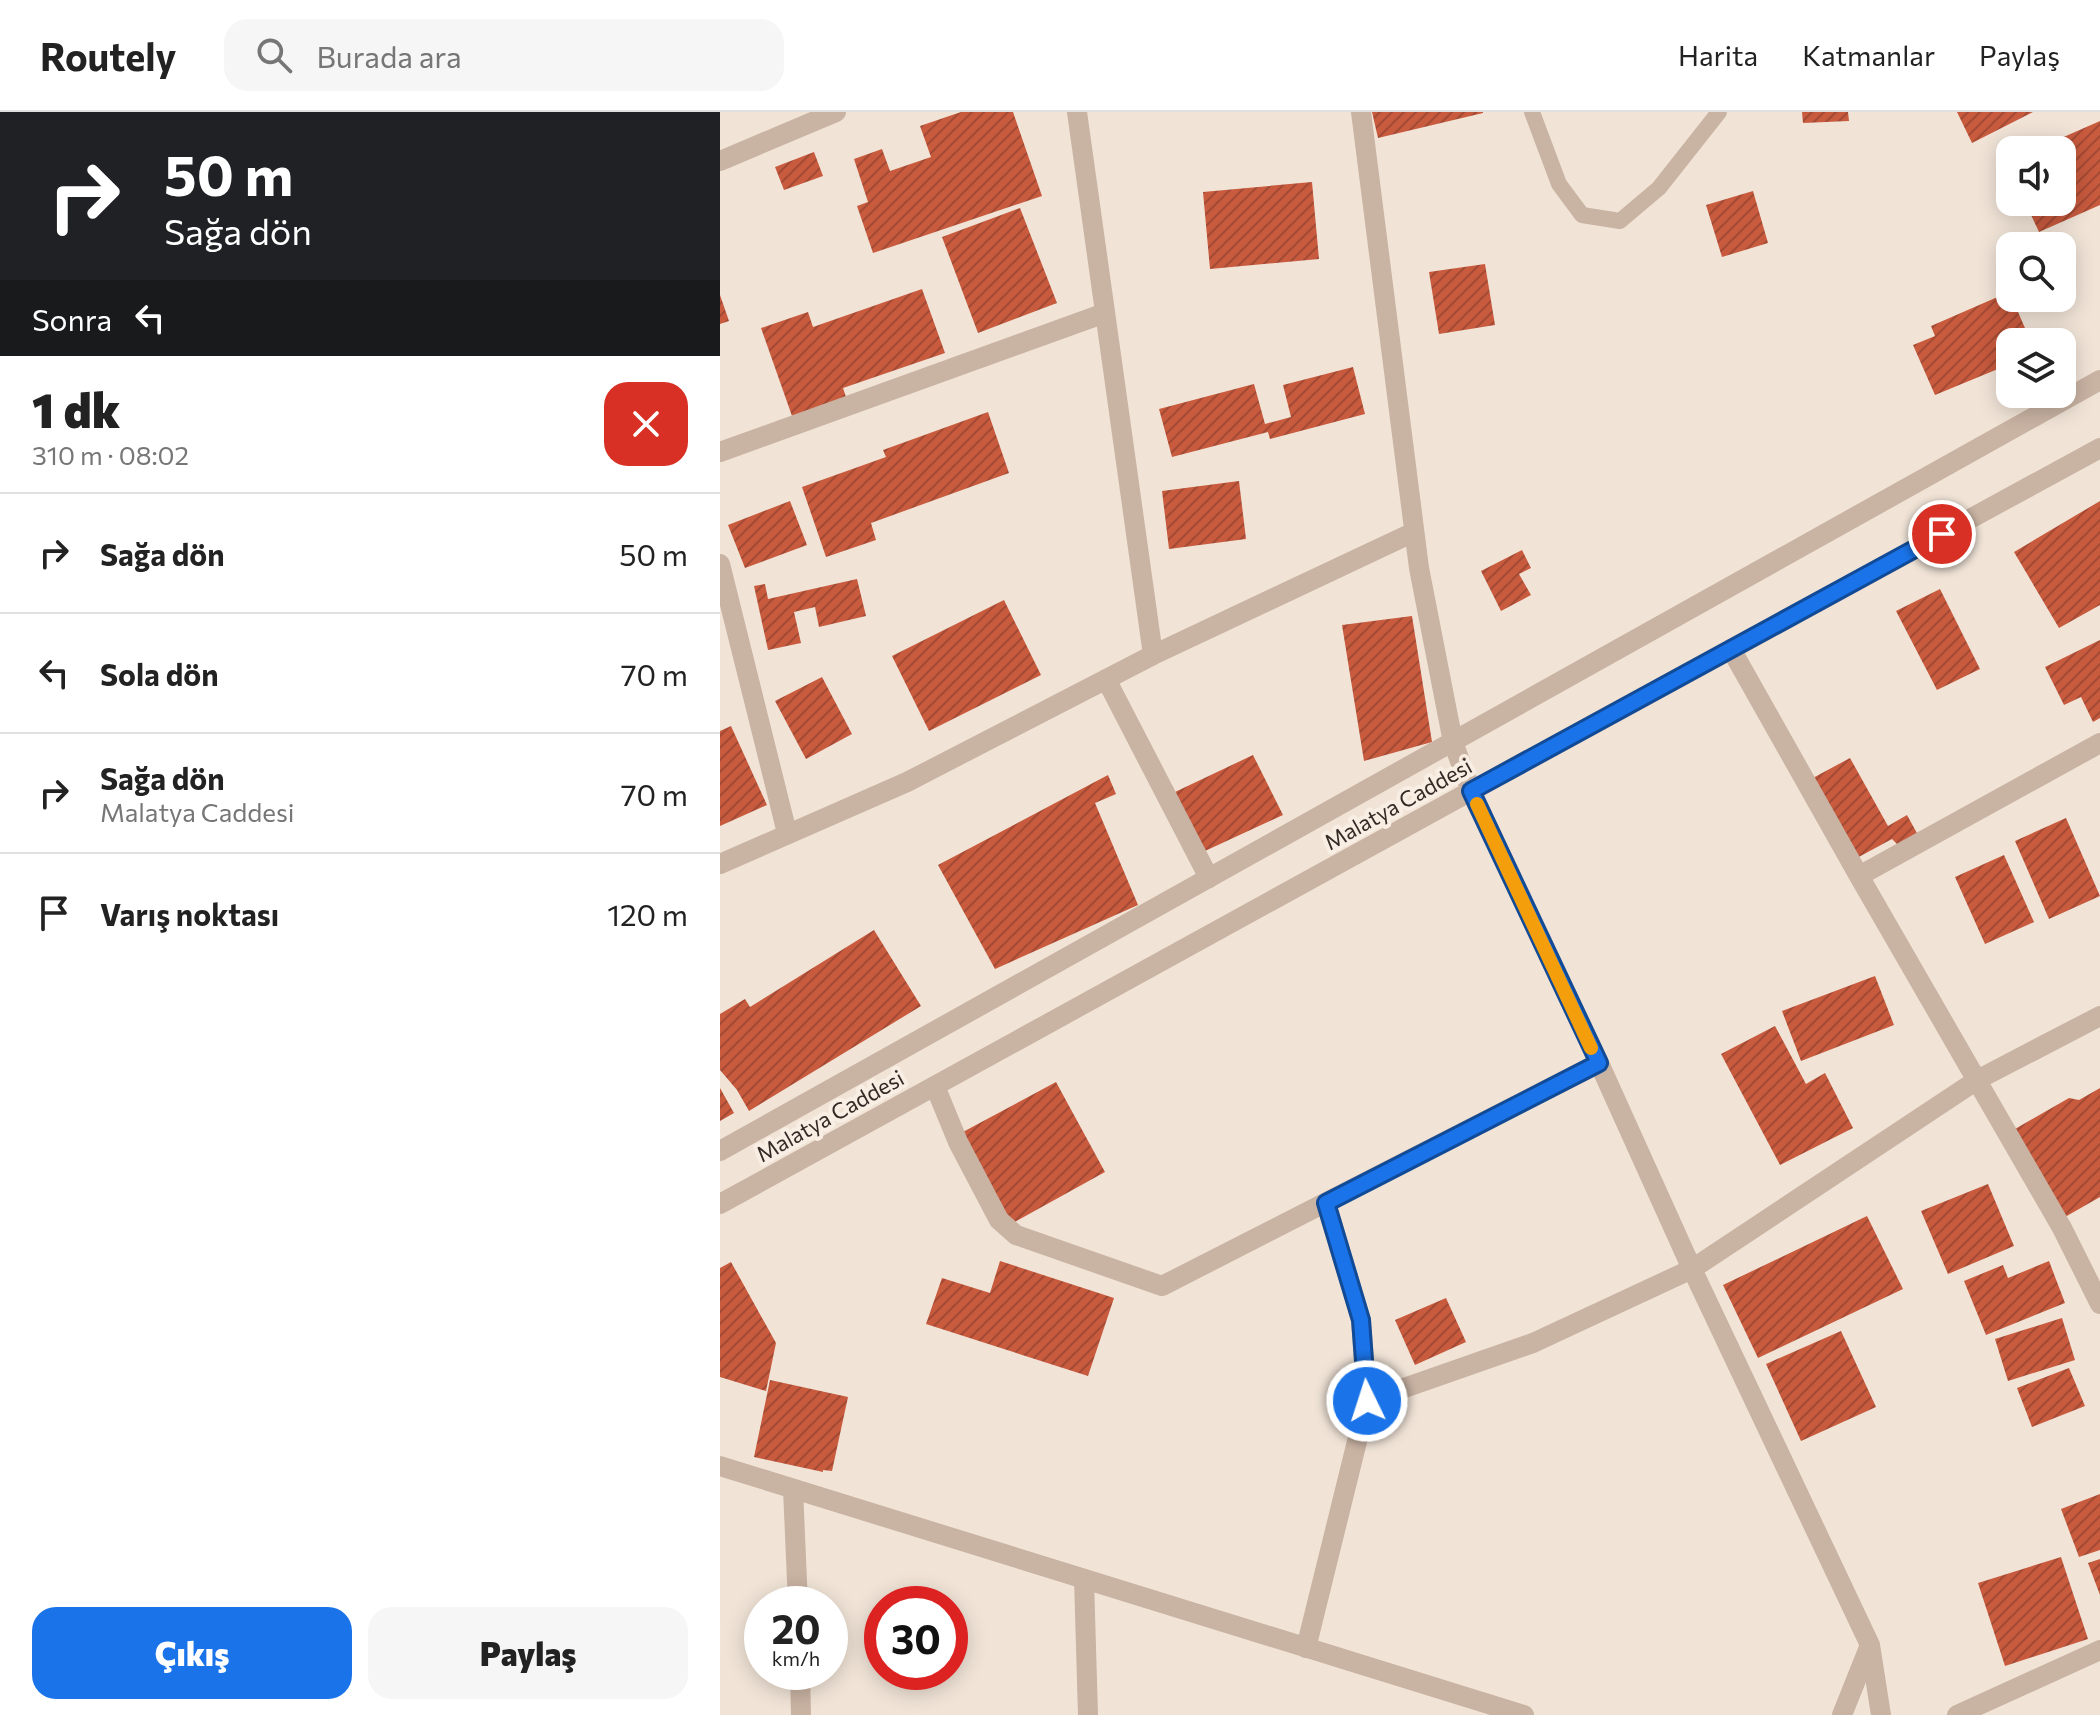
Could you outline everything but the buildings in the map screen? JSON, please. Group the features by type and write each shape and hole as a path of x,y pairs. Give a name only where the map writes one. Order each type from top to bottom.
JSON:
{"street":[{"path":"720,161 836,112"},
{"path":"1077,112 1153,655"},
{"path":"1361,112 1419,568 1453,742 1471,791 1870,1645 1881,1715"},
{"path":"720,452 1105,313"},
{"path":"720,1151 2100,380"},
{"name":"Malatya Caddesi","path":"720,1204 2100,448"},
{"path":"720,864 907,782 1153,655 1414,532"},
{"path":"721,574 787,833"},
{"path":"1731,649 2062,1228 2091,1266 2100,1304"},
{"path":"1106,679 1209,878"},
{"path":"1859,876 2100,743"},
{"path":"1367,1401 1533,1343 1692,1269 1977,1080 2100,1016"},
{"path":"935,1086 958,1142 999,1220 1016,1235 1162,1286 1599,1063"},
{"path":"1306,1648 1367,1401 1361,1320 1326,1203"},
{"path":"720,1466 1515,1714"},
{"path":"793,1489 797,1586"},
{"path":"1084,1579 1088,1715"},
{"path":"1842,1715 1870,1645"},
{"path":"1957,1715 2100,1650"},
{"path":"800,1690 801,1715"}],"lane":[{"path":"1532,112 1559,184 1582,215 1620,221 1659,188 1719,112"}],"slow traffic":[{"path":"1477,804 1591,1048"}],"route":[{"path":"1367,1401 1361,1320 1326,1203 1599,1063 1471,791 1942,534"}]}
